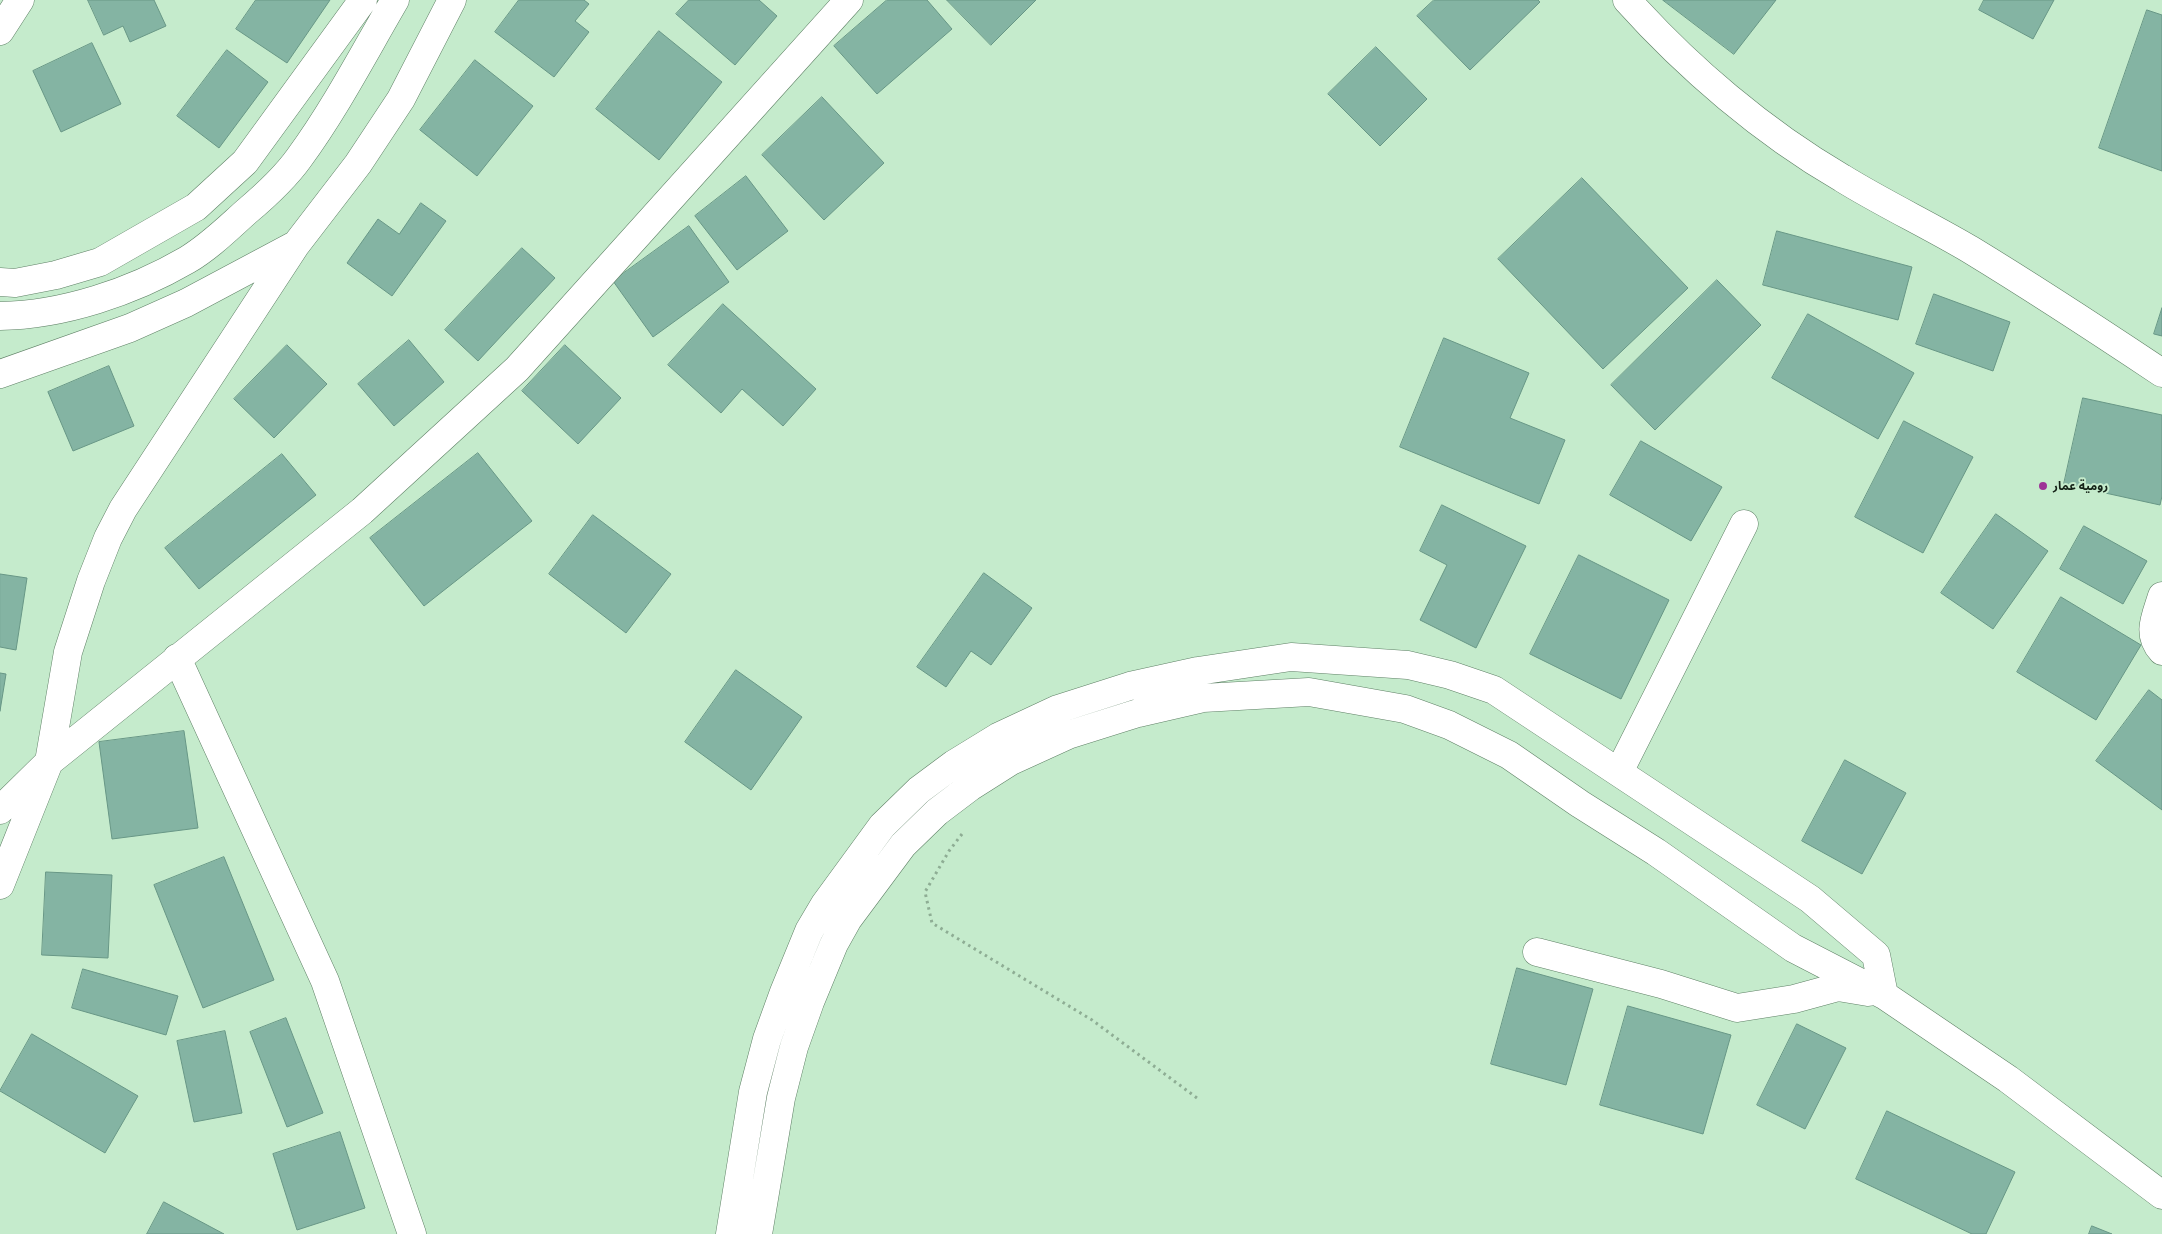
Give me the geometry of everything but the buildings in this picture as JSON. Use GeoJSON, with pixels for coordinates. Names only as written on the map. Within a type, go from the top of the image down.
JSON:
{"type":"FeatureCollection","features":[{"type":"Feature","properties":{"kind":"main road"},"geometry":{"type":"LineString","coordinates":[[0,31],[20,0]]}},
{"type":"Feature","properties":{"kind":"main road"},"geometry":{"type":"LineString","coordinates":[[0,282],[15,283],[56,275],[100,262],[196,207],[245,162],[363,0]]}},
{"type":"Feature","properties":{"kind":"main road"},"geometry":{"type":"LineString","coordinates":[[0,316],[49,311],[87,303],[122,291],[186,260],[218,238],[267,194],[298,160],[327,117],[395,0]]}},
{"type":"Feature","properties":{"kind":"main road"},"geometry":{"type":"LineString","coordinates":[[0,885],[49,762],[68,652],[91,581],[108,538],[124,509],[295,246],[358,164],[401,99],[452,0]]}},
{"type":"Feature","properties":{"kind":"main road"},"geometry":{"type":"LineString","coordinates":[[0,810],[49,762],[362,511],[517,369],[849,0]]}},
{"type":"Feature","properties":{"kind":"main road"},"geometry":{"type":"LineString","coordinates":[[1627,0],[1664,41],[1740,106],[1840,178],[1969,249],[2162,373]]}},
{"type":"Feature","properties":{"kind":"main road"},"geometry":{"type":"LineString","coordinates":[[0,374],[130,328],[186,303],[295,246]]}},
{"type":"Feature","properties":{"kind":"main road"},"geometry":{"type":"LineString","coordinates":[[1619,772],[1744,524]]}},
{"type":"Feature","properties":{"kind":"main road"},"geometry":{"type":"LineString","coordinates":[[2162,596],[2152,627],[2154,640],[2162,651]]}},
{"type":"Feature","properties":{"kind":"main road"},"geometry":{"type":"LineString","coordinates":[[730,1234],[758,1075],[784,992],[809,931],[825,904],[882,826],[919,790],[954,764],[998,736],[1058,709],[1130,686],[1198,671],[1292,657],[1408,665],[1459,678],[1494,690],[1810,899],[1876,955],[1884,995]]}},
{"type":"Feature","properties":{"kind":"main road"},"geometry":{"type":"LineString","coordinates":[[177,658],[232,774],[325,981],[412,1234]]}},
{"type":"Feature","properties":{"kind":"main road"},"geometry":{"type":"LineString","coordinates":[[758,1234],[781,1098],[794,1047],[810,1002],[834,944],[848,919],[903,845],[937,812],[970,787],[1011,761],[1068,735],[1138,713],[1203,698],[1309,692],[1366,700],[1405,709],[1450,725],[1509,755],[1580,804],[1656,852],[1793,948],[1884,995],[2008,1080],[2162,1195]]}},
{"type":"Feature","properties":{"kind":"main road"},"geometry":{"type":"LineString","coordinates":[[1537,952],[1661,984],[1737,1008],[1794,999],[1838,987],[1884,995]]}},
{"type":"Feature","properties":{"kind":"path"},"geometry":{"type":"LineString","coordinates":[[965,830],[949,852],[925,892],[932,923],[1092,1020],[1198,1098]]}},
{"type":"Feature","properties":{"kind":"place","name":"رومية عمار"},"geometry":{"type":"Point","coordinates":[2043,486]}}]}
